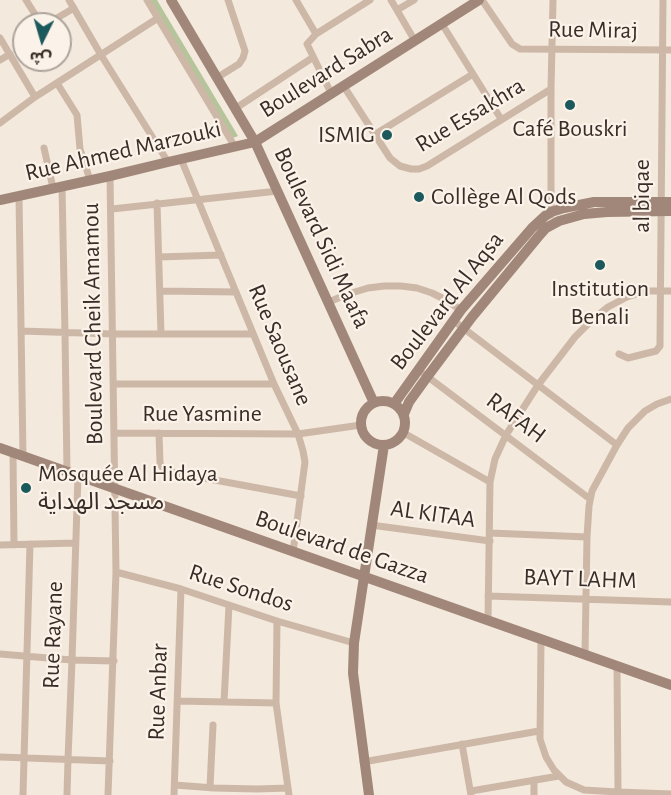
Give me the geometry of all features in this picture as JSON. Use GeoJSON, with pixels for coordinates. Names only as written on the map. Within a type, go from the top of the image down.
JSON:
{"type":"FeatureCollection","features":[{"type":"Feature","properties":{"kind":"street"},"geometry":{"type":"LineString","coordinates":[[69,0],[168,162]]}},
{"type":"Feature","properties":{"kind":"street"},"geometry":{"type":"LineString","coordinates":[[147,0],[235,147]]}},
{"type":"Feature","properties":{"kind":"street","name":"Boulevard Sidi Maafa"},"geometry":{"type":"LineString","coordinates":[[171,0],[255,142],[374,403]]}},
{"type":"Feature","properties":{"kind":"street"},"geometry":{"type":"LineString","coordinates":[[218,77],[239,64],[245,51],[228,0]]}},
{"type":"Feature","properties":{"kind":"street"},"geometry":{"type":"LineString","coordinates":[[296,0],[316,34]]}},
{"type":"Feature","properties":{"kind":"street"},"geometry":{"type":"LineString","coordinates":[[331,93],[307,44],[316,34],[370,0]]}},
{"type":"Feature","properties":{"kind":"street"},"geometry":{"type":"LineString","coordinates":[[391,0],[415,40]]}},
{"type":"Feature","properties":{"kind":"street"},"geometry":{"type":"LineString","coordinates":[[397,10],[414,0]]}},
{"type":"Feature","properties":{"kind":"street","name":"Boulevard Sabra"},"geometry":{"type":"LineString","coordinates":[[255,142],[481,0]]}},
{"type":"Feature","properties":{"kind":"street","name":"Rue Miraj"},"geometry":{"type":"LineString","coordinates":[[481,0],[512,44],[520,49],[671,50]]}},
{"type":"Feature","properties":{"kind":"street"},"geometry":{"type":"LineString","coordinates":[[552,224],[553,0]]}},
{"type":"Feature","properties":{"kind":"street","name":"al biqae"},"geometry":{"type":"LineString","coordinates":[[619,354],[628,358],[656,351],[660,342],[660,291],[666,206],[663,0]]}},
{"type":"Feature","properties":{"kind":"street"},"geometry":{"type":"LineString","coordinates":[[67,12],[74,8]]}},
{"type":"Feature","properties":{"kind":"street"},"geometry":{"type":"LineString","coordinates":[[0,123],[35,97],[158,18]]}},
{"type":"Feature","properties":{"kind":"street"},"geometry":{"type":"LineString","coordinates":[[442,24],[501,119]]}},
{"type":"Feature","properties":{"kind":"street"},"geometry":{"type":"LineString","coordinates":[[0,38],[35,97]]}},
{"type":"Feature","properties":{"kind":"street"},"geometry":{"type":"LineString","coordinates":[[0,60],[10,54]]}},
{"type":"Feature","properties":{"kind":"street"},"geometry":{"type":"LineString","coordinates":[[236,108],[312,58]]}},
{"type":"Feature","properties":{"kind":"street"},"geometry":{"type":"LineString","coordinates":[[374,135],[473,74]]}},
{"type":"Feature","properties":{"kind":"street"},"geometry":{"type":"LineString","coordinates":[[57,83],[77,115],[80,149],[90,180]]}},
{"type":"Feature","properties":{"kind":"street","name":"Rue Essakhra"},"geometry":{"type":"LineString","coordinates":[[343,86],[393,161],[407,169],[416,170],[427,166],[551,89]]}},
{"type":"Feature","properties":{"kind":"street","name":"Rue Ahmed Marzouki"},"geometry":{"type":"LineString","coordinates":[[0,200],[111,177],[255,142]]}},
{"type":"Feature","properties":{"kind":"street","name":"Rue Rayane"},"geometry":{"type":"LineString","coordinates":[[44,148],[57,187],[75,543],[68,795]]}},
{"type":"Feature","properties":{"kind":"street","name":"Rue Saousane"},"geometry":{"type":"LineString","coordinates":[[181,159],[274,384],[298,434],[305,462],[293,552]]}},
{"type":"Feature","properties":{"kind":"street","name":"Boulevard Cheik Amamou"},"geometry":{"type":"LineString","coordinates":[[108,795],[116,572],[111,177]]}},
{"type":"Feature","properties":{"kind":"street"},"geometry":{"type":"LineString","coordinates":[[112,209],[278,191]]}},
{"type":"Feature","properties":{"kind":"street"},"geometry":{"type":"LineString","coordinates":[[14,545],[21,331],[19,196]]}},
{"type":"Feature","properties":{"kind":"street","name":"Boulevard Al Aqsa"},"geometry":{"type":"LineString","coordinates":[[394,404],[422,373],[461,310],[532,228],[551,212],[594,202],[666,206]]}},
{"type":"Feature","properties":{"kind":"street"},"geometry":{"type":"LineString","coordinates":[[157,203],[161,334]]}},
{"type":"Feature","properties":{"kind":"street"},"geometry":{"type":"LineString","coordinates":[[404,414],[422,373],[464,329],[538,237],[552,224],[575,216],[666,206]]}},
{"type":"Feature","properties":{"kind":"street"},"geometry":{"type":"LineString","coordinates":[[159,257],[221,255]]}},
{"type":"Feature","properties":{"kind":"street"},"geometry":{"type":"LineString","coordinates":[[329,302],[368,288],[401,286],[432,293],[461,310]]}},
{"type":"Feature","properties":{"kind":"street"},"geometry":{"type":"LineString","coordinates":[[160,291],[236,292]]}},
{"type":"Feature","properties":{"kind":"street"},"geometry":{"type":"LineString","coordinates":[[488,620],[490,482],[495,459],[506,435],[538,385],[582,329],[600,313],[627,297],[647,291],[671,291]]}},
{"type":"Feature","properties":{"kind":"street"},"geometry":{"type":"LineString","coordinates":[[454,321],[617,445]]}},
{"type":"Feature","properties":{"kind":"street"},"geometry":{"type":"LineString","coordinates":[[21,331],[113,334],[253,334]]}},
{"type":"Feature","properties":{"kind":"street","name":"RAFAH"},"geometry":{"type":"LineString","coordinates":[[422,373],[590,499]]}},
{"type":"Feature","properties":{"kind":"street"},"geometry":{"type":"LineString","coordinates":[[114,384],[274,384]]}},
{"type":"Feature","properties":{"kind":"street"},"geometry":{"type":"LineString","coordinates":[[585,654],[590,499],[597,481],[628,428],[645,411],[671,399]]}},
{"type":"Feature","properties":{"kind":"street"},"geometry":{"type":"LineString","coordinates":[[383,401],[394,404],[404,414],[406,426],[404,433],[396,442],[384,445],[369,440],[364,435],[361,425],[365,411],[374,403],[383,401]]}},
{"type":"Feature","properties":{"kind":"street","name":"Rue Yasmine"},"geometry":{"type":"LineString","coordinates":[[114,433],[298,434],[361,425]]}},
{"type":"Feature","properties":{"kind":"street"},"geometry":{"type":"LineString","coordinates":[[159,433],[160,463],[166,471],[301,496]]}},
{"type":"Feature","properties":{"kind":"street"},"geometry":{"type":"LineString","coordinates":[[404,433],[490,482]]}},
{"type":"Feature","properties":{"kind":"street"},"geometry":{"type":"LineString","coordinates":[[369,795],[353,673],[354,643],[384,445]]}},
{"type":"Feature","properties":{"kind":"street","name":"Boulevard de Gazza"},"geometry":{"type":"LineString","coordinates":[[0,448],[671,685]]}},
{"type":"Feature","properties":{"kind":"street","name":"AL KITAA"},"geometry":{"type":"LineString","coordinates":[[371,525],[490,537],[587,537]]}},
{"type":"Feature","properties":{"kind":"street"},"geometry":{"type":"LineString","coordinates":[[0,545],[75,543]]}},
{"type":"Feature","properties":{"kind":"street"},"geometry":{"type":"LineString","coordinates":[[23,795],[30,544]]}},
{"type":"Feature","properties":{"kind":"street","name":"Rue Sondos"},"geometry":{"type":"LineString","coordinates":[[116,572],[181,589],[277,621],[354,643]]}},
{"type":"Feature","properties":{"kind":"street","name":"Rue Anbar"},"geometry":{"type":"LineString","coordinates":[[174,795],[181,589]]}},
{"type":"Feature","properties":{"kind":"street","name":"BAYT LAHM"},"geometry":{"type":"LineString","coordinates":[[489,596],[671,602]]}},
{"type":"Feature","properties":{"kind":"street"},"geometry":{"type":"LineString","coordinates":[[224,702],[228,604]]}},
{"type":"Feature","properties":{"kind":"street"},"geometry":{"type":"LineString","coordinates":[[175,785],[213,790],[257,789],[289,792],[276,703],[277,621]]}},
{"type":"Feature","properties":{"kind":"street"},"geometry":{"type":"LineString","coordinates":[[541,639],[539,731],[544,752],[550,765],[559,776],[577,788],[671,794]]}},
{"type":"Feature","properties":{"kind":"street"},"geometry":{"type":"LineString","coordinates":[[0,654],[114,661]]}},
{"type":"Feature","properties":{"kind":"street"},"geometry":{"type":"LineString","coordinates":[[617,666],[618,792]]}},
{"type":"Feature","properties":{"kind":"street"},"geometry":{"type":"LineString","coordinates":[[177,701],[276,703]]}},
{"type":"Feature","properties":{"kind":"street"},"geometry":{"type":"LineString","coordinates":[[213,725],[213,790]]}},
{"type":"Feature","properties":{"kind":"street"},"geometry":{"type":"LineString","coordinates":[[363,762],[539,731]]}},
{"type":"Feature","properties":{"kind":"street"},"geometry":{"type":"LineString","coordinates":[[462,744],[471,793],[559,776]]}},
{"type":"Feature","properties":{"kind":"street"},"geometry":{"type":"LineString","coordinates":[[0,757],[110,761]]}},
{"type":"Feature","properties":{"kind":"street"},"geometry":{"type":"LineString","coordinates":[[534,780],[534,795]]}},
{"type":"Feature","properties":{"kind":"green space"},"geometry":{"type":"Polygon","coordinates":[[[150,0],[157,0],[238,136],[233,138],[150,0]]]}},
{"type":"Feature","properties":{"kind":"place","name":"Café Bouskri"},"geometry":{"type":"Point","coordinates":[570,105]}},
{"type":"Feature","properties":{"kind":"place","name":"ISMIG"},"geometry":{"type":"Point","coordinates":[387,135]}},
{"type":"Feature","properties":{"kind":"place","name":"Collège Al Qods"},"geometry":{"type":"Point","coordinates":[419,197]}},
{"type":"Feature","properties":{"kind":"place","name":"Institution Benali"},"geometry":{"type":"Point","coordinates":[600,265]}},
{"type":"Feature","properties":{"kind":"place","name":"Mosquée Al Hidaya مسجد الهداية"},"geometry":{"type":"Point","coordinates":[26,488]}}]}
